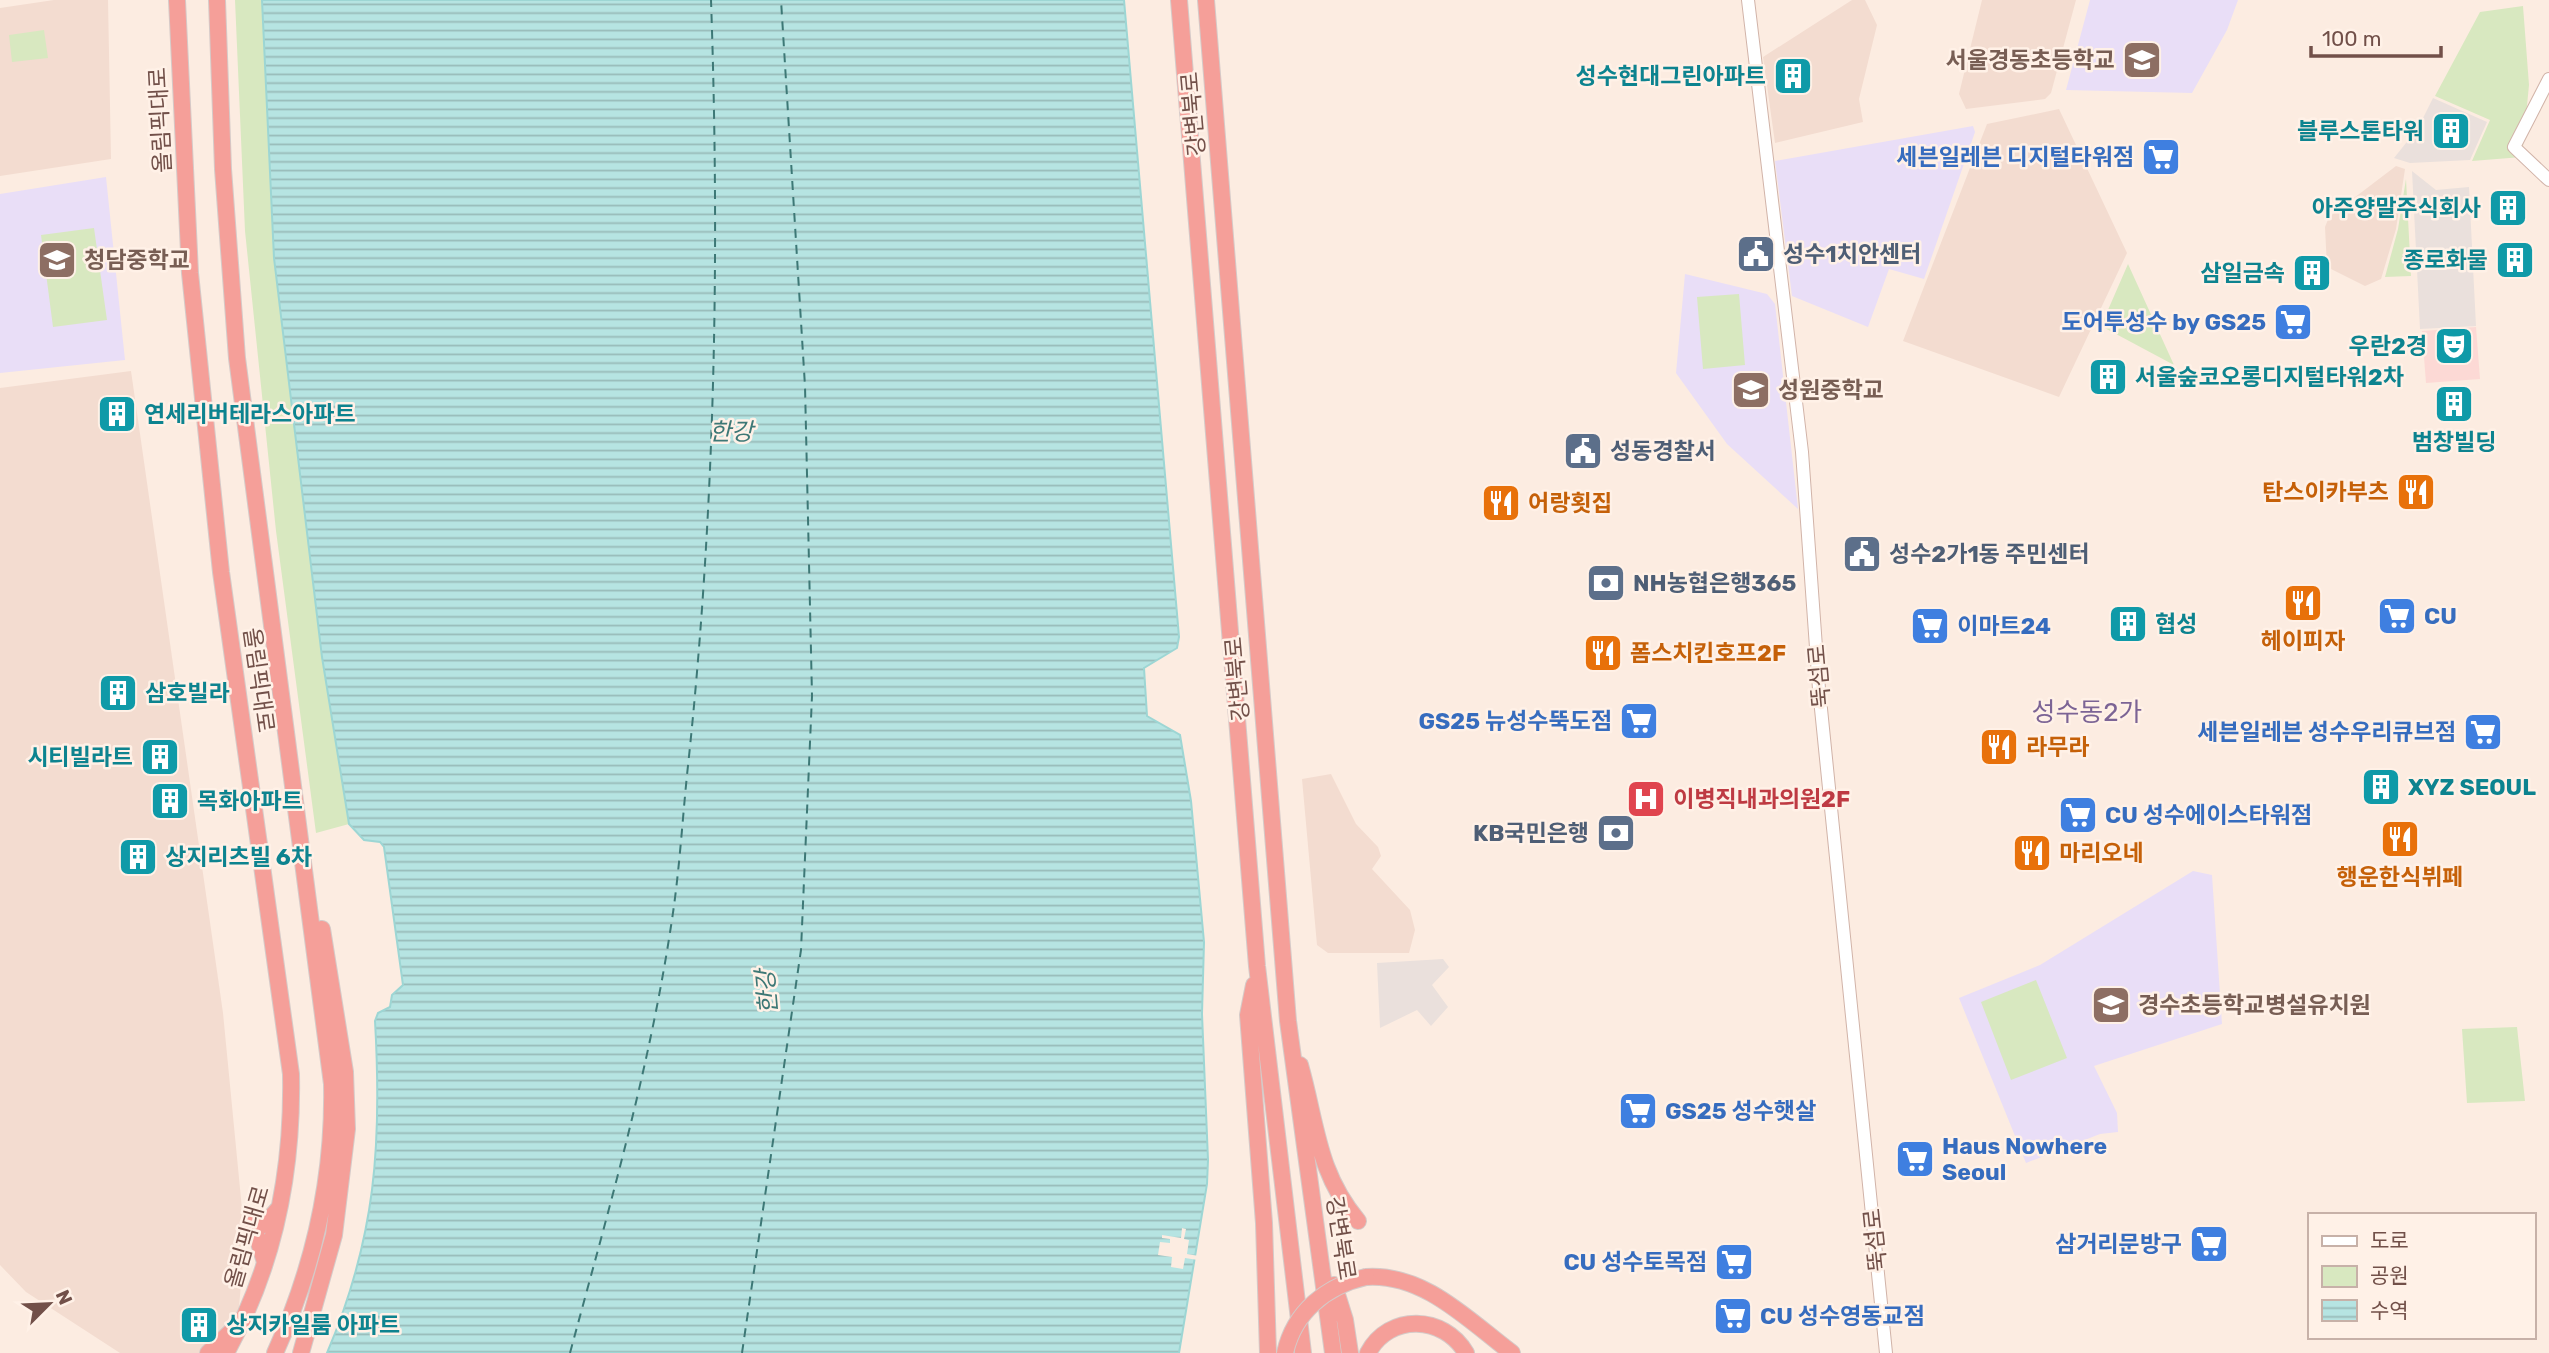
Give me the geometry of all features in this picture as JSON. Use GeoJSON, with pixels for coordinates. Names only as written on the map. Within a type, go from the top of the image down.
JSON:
{"type":"FeatureCollection","features":[{"type":"Feature","properties":{"kind":"highway","name":"올림픽대로"},"geometry":{"type":"LineString","coordinates":[[177,0],[190,273],[218,545],[291,1074],[292,1126],[281,1206],[246,1317],[226,1353]]}},
{"type":"Feature","properties":{"kind":"highway","name":"올림픽대로"},"geometry":{"type":"LineString","coordinates":[[217,0],[223,169],[237,358],[330,1061],[332,1139],[324,1196],[312,1253],[275,1353]]}},
{"type":"Feature","properties":{"kind":"highway","name":"강변북로"},"geometry":{"type":"LineString","coordinates":[[1179,0],[1257,966],[1268,1078],[1298,1287],[1303,1353]]}},
{"type":"Feature","properties":{"kind":"highway","name":"강변북로"},"geometry":{"type":"LineString","coordinates":[[1206,0],[1288,1021],[1333,1353]]}},
{"type":"Feature","properties":{"kind":"highway"},"geometry":{"type":"LineString","coordinates":[[301,1353],[328,1258],[343,1181],[347,1091],[323,934],[304,866]]}},
{"type":"Feature","properties":{"kind":"highway"},"geometry":{"type":"LineString","coordinates":[[1257,966],[1248,1015],[1264,1223],[1268,1353]]}},
{"type":"Feature","properties":{"kind":"highway"},"geometry":{"type":"LineString","coordinates":[[1288,1021],[1313,1111],[1325,1168],[1336,1191],[1358,1221]]}},
{"type":"Feature","properties":{"kind":"highway"},"geometry":{"type":"LineString","coordinates":[[265,1262],[253,1224],[264,1225],[281,1206]]}},
{"type":"Feature","properties":{"kind":"highway"},"geometry":{"type":"LineString","coordinates":[[1319,1239],[1345,1320],[1350,1353]]}},
{"type":"Feature","properties":{"kind":"highway"},"geometry":{"type":"LineString","coordinates":[[1285,1353],[1291,1333],[1313,1303],[1339,1285],[1366,1277],[1386,1276],[1421,1287],[1512,1353]]}},
{"type":"Feature","properties":{"kind":"highway"},"geometry":{"type":"LineString","coordinates":[[208,1353],[246,1317]]}},
{"type":"Feature","properties":{"kind":"highway"},"geometry":{"type":"LineString","coordinates":[[1368,1353],[1373,1343],[1389,1330],[1417,1323],[1446,1332],[1466,1353]]}},
{"type":"Feature","properties":{"kind":"main road","name":"뚝섬로"},"geometry":{"type":"LineString","coordinates":[[1748,0],[1802,452],[1819,689],[1886,1353]]}},
{"type":"Feature","properties":{"kind":"main road"},"geometry":{"type":"LineString","coordinates":[[2549,79],[2514,147],[2549,180]]}},
{"type":"Feature","properties":{"kind":"shaded area"},"geometry":{"type":"Polygon","coordinates":[[[54,0],[108,0],[111,159],[0,176],[0,8],[54,0]]]}},
{"type":"Feature","properties":{"kind":"shaded area"},"geometry":{"type":"Polygon","coordinates":[[[1852,0],[1865,0],[1877,25],[1859,99],[1863,122],[1775,143],[1763,57],[1852,0]]]}},
{"type":"Feature","properties":{"kind":"shaded area"},"geometry":{"type":"Polygon","coordinates":[[[1982,0],[2076,0],[2051,93],[2045,99],[1966,109],[1959,94],[1982,0]]]}},
{"type":"Feature","properties":{"kind":"shaded area","name":"서울경동초등학교"},"geometry":{"type":"Polygon","coordinates":[[[2090,0],[2238,0],[2227,30],[2192,93],[2066,90],[2090,0]]]}},
{"type":"Feature","properties":{"kind":"shaded area"},"geometry":{"type":"Polygon","coordinates":[[[2433,98],[2487,122],[2470,160],[2410,163],[2394,158],[2418,128],[2433,98]]]}},
{"type":"Feature","properties":{"kind":"shaded area"},"geometry":{"type":"Polygon","coordinates":[[[2059,109],[2127,253],[2059,397],[1903,341],[1987,124],[2059,109]]]}},
{"type":"Feature","properties":{"kind":"shaded area"},"geometry":{"type":"Polygon","coordinates":[[[1973,126],[1975,132],[1924,279],[1889,269],[1868,327],[1792,296],[1775,161],[1973,126]]]}},
{"type":"Feature","properties":{"kind":"shaded area"},"geometry":{"type":"Polygon","coordinates":[[[2396,166],[2405,169],[2396,229],[2381,279],[2365,286],[2327,267],[2325,227],[2329,217],[2396,166]]]}},
{"type":"Feature","properties":{"kind":"shaded area"},"geometry":{"type":"Polygon","coordinates":[[[2412,171],[2436,190],[2469,187],[2476,326],[2420,329],[2412,171]]]}},
{"type":"Feature","properties":{"kind":"shaded area","name":"청담중학교"},"geometry":{"type":"Polygon","coordinates":[[[106,177],[125,360],[0,373],[0,194],[106,177]]]}},
{"type":"Feature","properties":{"kind":"shaded area"},"geometry":{"type":"Polygon","coordinates":[[[1685,274],[1767,294],[1775,304],[1798,509],[1727,444],[1676,373],[1685,274]]]}},
{"type":"Feature","properties":{"kind":"shaded area"},"geometry":{"type":"Polygon","coordinates":[[[2476,327],[2480,379],[2426,383],[2422,331],[2476,327]]]}},
{"type":"Feature","properties":{"kind":"shaded area"},"geometry":{"type":"Polygon","coordinates":[[[131,371],[223,1013],[245,1240],[238,1318],[200,1353],[120,1353],[26,1292],[0,1265],[0,388],[131,371]]]}},
{"type":"Feature","properties":{"kind":"shaded area"},"geometry":{"type":"Polygon","coordinates":[[[1331,774],[1356,824],[1378,847],[1381,856],[1372,869],[1410,910],[1415,930],[1409,953],[1328,953],[1317,945],[1302,779],[1331,774]]]}},
{"type":"Feature","properties":{"kind":"shaded area"},"geometry":{"type":"Polygon","coordinates":[[[2193,871],[2212,875],[2222,1024],[2094,1066],[2117,1113],[2118,1132],[2100,1134],[2026,1163],[1959,998],[2040,965],[2193,871]]]}},
{"type":"Feature","properties":{"kind":"shaded area"},"geometry":{"type":"Polygon","coordinates":[[[1443,959],[1449,967],[1432,985],[1448,1007],[1431,1026],[1417,1010],[1380,1028],[1377,963],[1443,959]]]}},
{"type":"Feature","properties":{"kind":"green space"},"geometry":{"type":"Polygon","coordinates":[[[235,0],[262,0],[274,258],[322,657],[349,824],[316,833],[276,531],[245,231],[235,0]]]}},
{"type":"Feature","properties":{"kind":"green space"},"geometry":{"type":"Polygon","coordinates":[[[2523,6],[2529,85],[2522,157],[2472,161],[2490,120],[2435,96],[2480,12],[2523,6]]]}},
{"type":"Feature","properties":{"kind":"green space"},"geometry":{"type":"Polygon","coordinates":[[[44,30],[48,58],[12,62],[9,35],[44,30]]]}},
{"type":"Feature","properties":{"kind":"green space"},"geometry":{"type":"Polygon","coordinates":[[[2406,179],[2411,276],[2385,277],[2398,229],[2406,179]]]}},
{"type":"Feature","properties":{"kind":"green space"},"geometry":{"type":"Polygon","coordinates":[[[94,228],[107,320],[53,327],[41,235],[94,228]]]}},
{"type":"Feature","properties":{"kind":"green space"},"geometry":{"type":"Polygon","coordinates":[[[2128,264],[2174,365],[2101,326],[2128,264]]]}},
{"type":"Feature","properties":{"kind":"green space"},"geometry":{"type":"Polygon","coordinates":[[[1739,294],[1745,365],[1703,369],[1697,297],[1739,294]]]}},
{"type":"Feature","properties":{"kind":"green space"},"geometry":{"type":"Polygon","coordinates":[[[2036,980],[2067,1058],[2011,1080],[1981,1002],[2036,980]]]}},
{"type":"Feature","properties":{"kind":"green space"},"geometry":{"type":"Polygon","coordinates":[[[2517,1027],[2525,1101],[2467,1103],[2462,1029],[2517,1027]]]}},
{"type":"Feature","properties":{"kind":"water","name":"한강"},"geometry":{"type":"Polygon","coordinates":[[[262,0],[1124,0],[1179,637],[1177,648],[1144,668],[1147,716],[1180,735],[1191,801],[1204,942],[1202,1014],[1207,1184],[1179,1353],[327,1353],[356,1270],[372,1190],[377,1109],[375,1021],[378,1013],[390,1007],[392,995],[403,985],[384,847],[380,842],[364,840],[349,824],[322,657],[274,258],[262,0]]]}},
{"type":"Feature","properties":{"kind":"pier"},"geometry":{"type":"Polygon","coordinates":[[[1182,1228],[1186,1229],[1184,1239],[1189,1240],[1187,1254],[1199,1256],[1198,1260],[1185,1258],[1183,1269],[1171,1267],[1172,1257],[1158,1255],[1160,1242],[1170,1243],[1170,1239],[1162,1238],[1162,1235],[1181,1238],[1182,1228]]]}},
{"type":"Feature","properties":{"kind":"ferry route"},"geometry":{"type":"LineString","coordinates":[[570,1353],[639,1088],[662,980],[678,869],[704,582],[713,388],[715,194],[711,0]]}},
{"type":"Feature","properties":{"kind":"ferry route"},"geometry":{"type":"LineString","coordinates":[[742,1353],[801,950],[812,696],[805,386],[781,0]]}},
{"type":"Feature","properties":{"kind":"place","name":"서울경동초등학교"},"geometry":{"type":"Point","coordinates":[2142,60]}},
{"type":"Feature","properties":{"kind":"place","name":"성수현대그린아파트"},"geometry":{"type":"Point","coordinates":[1793,76]}},
{"type":"Feature","properties":{"kind":"place","name":"블루스톤타워"},"geometry":{"type":"Point","coordinates":[2451,131]}},
{"type":"Feature","properties":{"kind":"place","name":"세븐일레븐 디지털타워점"},"geometry":{"type":"Point","coordinates":[2161,157]}},
{"type":"Feature","properties":{"kind":"place","name":"아주양말주식회사"},"geometry":{"type":"Point","coordinates":[2508,208]}},
{"type":"Feature","properties":{"kind":"place","name":"성수1치안센터"},"geometry":{"type":"Point","coordinates":[1756,254]}},
{"type":"Feature","properties":{"kind":"place","name":"청담중학교"},"geometry":{"type":"Point","coordinates":[57,260]}},
{"type":"Feature","properties":{"kind":"place","name":"종로화물"},"geometry":{"type":"Point","coordinates":[2515,260]}},
{"type":"Feature","properties":{"kind":"place","name":"삼일금속"},"geometry":{"type":"Point","coordinates":[2312,273]}},
{"type":"Feature","properties":{"kind":"place","name":"도어투성수 by GS25"},"geometry":{"type":"Point","coordinates":[2293,322]}},
{"type":"Feature","properties":{"kind":"place","name":"우란2경"},"geometry":{"type":"Point","coordinates":[2454,346]}},
{"type":"Feature","properties":{"kind":"place","name":"서울숲코오롱디지털타워2차"},"geometry":{"type":"Point","coordinates":[2108,377]}},
{"type":"Feature","properties":{"kind":"place","name":"성원중학교"},"geometry":{"type":"Point","coordinates":[1751,390]}},
{"type":"Feature","properties":{"kind":"place","name":"범창빌딩"},"geometry":{"type":"Point","coordinates":[2454,404]}},
{"type":"Feature","properties":{"kind":"place","name":"연세리버테라스아파트"},"geometry":{"type":"Point","coordinates":[117,414]}},
{"type":"Feature","properties":{"kind":"place","name":"성동경찰서"},"geometry":{"type":"Point","coordinates":[1583,451]}},
{"type":"Feature","properties":{"kind":"place","name":"탄스이카부츠"},"geometry":{"type":"Point","coordinates":[2416,492]}},
{"type":"Feature","properties":{"kind":"place","name":"어랑횟집"},"geometry":{"type":"Point","coordinates":[1501,503]}},
{"type":"Feature","properties":{"kind":"place","name":"성수2가1동 주민센터"},"geometry":{"type":"Point","coordinates":[1862,554]}},
{"type":"Feature","properties":{"kind":"place","name":"NH농협은행365"},"geometry":{"type":"Point","coordinates":[1606,583]}},
{"type":"Feature","properties":{"kind":"place","name":"헤이피자"},"geometry":{"type":"Point","coordinates":[2303,603]}},
{"type":"Feature","properties":{"kind":"place","name":"CU"},"geometry":{"type":"Point","coordinates":[2397,616]}},
{"type":"Feature","properties":{"kind":"place","name":"협성"},"geometry":{"type":"Point","coordinates":[2128,624]}},
{"type":"Feature","properties":{"kind":"place","name":"이마트24"},"geometry":{"type":"Point","coordinates":[1930,626]}},
{"type":"Feature","properties":{"kind":"place","name":"폼스치킨호프2F"},"geometry":{"type":"Point","coordinates":[1603,653]}},
{"type":"Feature","properties":{"kind":"place","name":"삼호빌라"},"geometry":{"type":"Point","coordinates":[118,693]}},
{"type":"Feature","properties":{"kind":"place","name":"GS25 뉴성수뚝도점"},"geometry":{"type":"Point","coordinates":[1639,721]}},
{"type":"Feature","properties":{"kind":"place","name":"세븐일레븐 성수우리큐브점"},"geometry":{"type":"Point","coordinates":[2483,732]}},
{"type":"Feature","properties":{"kind":"place","name":"라무라"},"geometry":{"type":"Point","coordinates":[1999,747]}},
{"type":"Feature","properties":{"kind":"place","name":"시티빌라트"},"geometry":{"type":"Point","coordinates":[160,757]}},
{"type":"Feature","properties":{"kind":"place","name":"XYZ SEOUL"},"geometry":{"type":"Point","coordinates":[2381,787]}},
{"type":"Feature","properties":{"kind":"place","name":"이병직내과의원2F"},"geometry":{"type":"Point","coordinates":[1646,799]}},
{"type":"Feature","properties":{"kind":"place","name":"목화아파트"},"geometry":{"type":"Point","coordinates":[170,801]}},
{"type":"Feature","properties":{"kind":"place","name":"CU 성수에이스타워점"},"geometry":{"type":"Point","coordinates":[2078,815]}},
{"type":"Feature","properties":{"kind":"place","name":"KB국민은행"},"geometry":{"type":"Point","coordinates":[1616,833]}},
{"type":"Feature","properties":{"kind":"place","name":"행운한식뷔페"},"geometry":{"type":"Point","coordinates":[2400,839]}},
{"type":"Feature","properties":{"kind":"place","name":"마리오네"},"geometry":{"type":"Point","coordinates":[2032,853]}},
{"type":"Feature","properties":{"kind":"place","name":"상지리츠빌 6차"},"geometry":{"type":"Point","coordinates":[138,857]}},
{"type":"Feature","properties":{"kind":"place","name":"경수초등학교병설유치원"},"geometry":{"type":"Point","coordinates":[2111,1005]}},
{"type":"Feature","properties":{"kind":"place","name":"GS25 성수햇살"},"geometry":{"type":"Point","coordinates":[1638,1111]}},
{"type":"Feature","properties":{"kind":"place","name":"Haus Nowhere Seoul"},"geometry":{"type":"Point","coordinates":[1915,1159]}},
{"type":"Feature","properties":{"kind":"place","name":"삼거리문방구"},"geometry":{"type":"Point","coordinates":[2209,1244]}},
{"type":"Feature","properties":{"kind":"place","name":"CU 성수토목점"},"geometry":{"type":"Point","coordinates":[1734,1262]}},
{"type":"Feature","properties":{"kind":"place","name":"CU 성수영동교점"},"geometry":{"type":"Point","coordinates":[1733,1316]}},
{"type":"Feature","properties":{"kind":"place","name":"상지카일룸 아파트"},"geometry":{"type":"Point","coordinates":[199,1325]}},
{"type":"Feature","properties":{"kind":"district","name":"성수동2가"},"geometry":{"type":"Point","coordinates":[2087,712]}}]}
